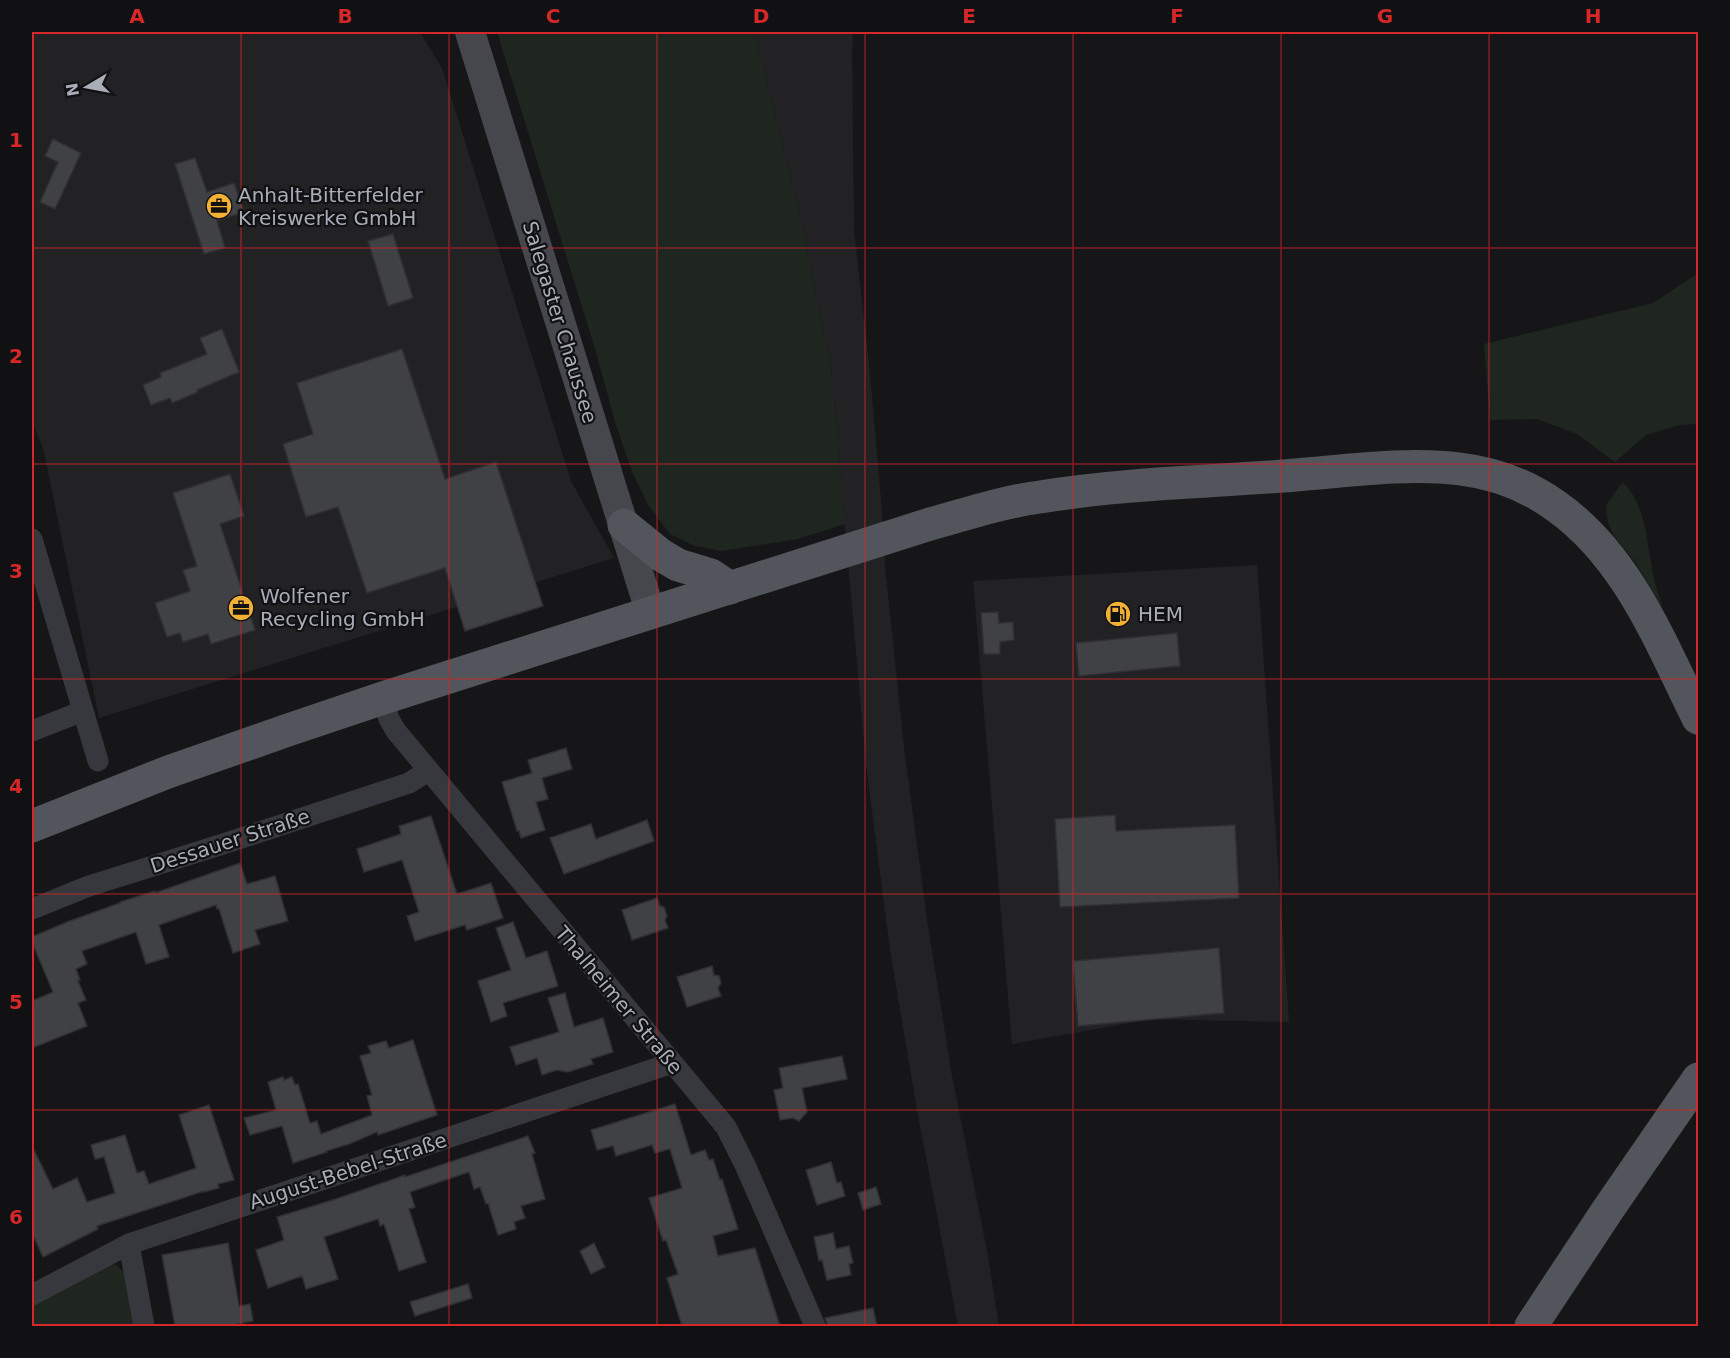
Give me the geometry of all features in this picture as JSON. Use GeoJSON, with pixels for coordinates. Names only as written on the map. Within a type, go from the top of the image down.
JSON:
{"type":"FeatureCollection","features":[{"type":"Feature","properties":{"kind":"main road","name":"Salegaster Chaussee"},"geometry":{"type":"LineString","coordinates":[[470,32],[651,614]]}},
{"type":"Feature","properties":{"kind":"main road"},"geometry":{"type":"LineString","coordinates":[[32,826],[209,757],[383,698],[930,524],[1012,502],[1093,490],[1412,467],[1441,467],[1480,472],[1519,485],[1540,495],[1575,521],[1607,553],[1630,587],[1663,646],[1698,718]]}},
{"type":"Feature","properties":{"kind":"main road"},"geometry":{"type":"LineString","coordinates":[[624,525],[670,560],[681,566],[711,575],[730,588]]}},
{"type":"Feature","properties":{"kind":"main road"},"geometry":{"type":"LineString","coordinates":[[1531,1326],[1698,1078]]}},
{"type":"Feature","properties":{"kind":"street"},"geometry":{"type":"LineString","coordinates":[[32,539],[98,761]]}},
{"type":"Feature","properties":{"kind":"street","name":"Thalheimer Straße"},"geometry":{"type":"LineString","coordinates":[[383,698],[389,720],[396,731],[726,1127],[746,1167],[815,1326]]}},
{"type":"Feature","properties":{"kind":"street"},"geometry":{"type":"LineString","coordinates":[[32,732],[83,711]]}},
{"type":"Feature","properties":{"kind":"street","name":"Dessauer Straße"},"geometry":{"type":"LineString","coordinates":[[32,909],[89,886],[409,783],[428,771]]}},
{"type":"Feature","properties":{"kind":"street","name":"August-Bebel-Straße"},"geometry":{"type":"LineString","coordinates":[[32,1296],[129,1244],[672,1063]]}},
{"type":"Feature","properties":{"kind":"street"},"geometry":{"type":"LineString","coordinates":[[129,1244],[144,1326]]}},
{"type":"Feature","properties":{"kind":"shaded area"},"geometry":{"type":"Polygon","coordinates":[[[32,32],[420,32],[442,68],[571,481],[614,558],[99,718],[43,448],[32,421],[32,32]]]}},
{"type":"Feature","properties":{"kind":"shaded area"},"geometry":{"type":"Polygon","coordinates":[[[497,32],[752,32],[760,53],[804,234],[831,368],[845,524],[798,539],[722,551],[695,546],[670,534],[648,505],[632,472],[616,425],[595,349],[497,32]]]}},
{"type":"Feature","properties":{"kind":"shaded area"},"geometry":{"type":"Polygon","coordinates":[[[752,32],[853,32],[854,230],[869,364],[885,566],[904,748],[928,926],[952,1076],[987,1251],[999,1326],[958,1326],[917,1110],[890,950],[866,765],[831,368],[804,234],[760,53],[752,32]]]}},
{"type":"Feature","properties":{"kind":"shaded area"},"geometry":{"type":"Polygon","coordinates":[[[1698,273],[1698,424],[1680,425],[1646,435],[1615,462],[1577,434],[1537,419],[1490,420],[1484,344],[1653,303],[1698,273]]]}},
{"type":"Feature","properties":{"kind":"shaded area"},"geometry":{"type":"Polygon","coordinates":[[[1624,483],[1632,493],[1641,513],[1654,578],[1663,609],[1635,562],[1614,536],[1608,523],[1606,505],[1624,483]]]}},
{"type":"Feature","properties":{"kind":"shaded area"},"geometry":{"type":"Polygon","coordinates":[[[1257,565],[1289,1022],[1152,1019],[1012,1044],[973,581],[1257,565]]]}},
{"type":"Feature","properties":{"kind":"shaded area"},"geometry":{"type":"Polygon","coordinates":[[[115,1264],[127,1275],[136,1326],[32,1326],[32,1303],[101,1267],[115,1264]]]}},
{"type":"Feature","properties":{"kind":"building"},"geometry":{"type":"Polygon","coordinates":[[[53,139],[81,153],[55,209],[40,202],[58,162],[45,156],[53,139]]]}},
{"type":"Feature","properties":{"kind":"building"},"geometry":{"type":"Polygon","coordinates":[[[195,158],[207,192],[234,183],[244,212],[217,221],[225,248],[204,254],[175,164],[195,158]]]}},
{"type":"Feature","properties":{"kind":"building"},"geometry":{"type":"Polygon","coordinates":[[[393,234],[413,298],[388,306],[368,241],[393,234]]]}},
{"type":"Feature","properties":{"kind":"building"},"geometry":{"type":"Polygon","coordinates":[[[222,329],[239,372],[172,403],[170,398],[151,405],[143,385],[161,377],[160,373],[207,354],[200,338],[222,329]]]}},
{"type":"Feature","properties":{"kind":"building"},"geometry":{"type":"Polygon","coordinates":[[[402,349],[445,479],[496,462],[543,606],[465,631],[445,568],[367,593],[338,507],[306,517],[283,444],[313,434],[297,383],[402,349]]]}},
{"type":"Feature","properties":{"kind":"building"},"geometry":{"type":"Polygon","coordinates":[[[230,474],[244,516],[220,524],[255,630],[211,644],[208,634],[183,642],[180,633],[167,637],[155,603],[190,591],[183,570],[197,566],[173,493],[230,474]]]}},
{"type":"Feature","properties":{"kind":"building"},"geometry":{"type":"Polygon","coordinates":[[[998,612],[999,623],[1013,622],[1014,640],[1000,642],[1000,654],[984,654],[981,613],[998,612]]]}},
{"type":"Feature","properties":{"kind":"building"},"geometry":{"type":"Polygon","coordinates":[[[1177,633],[1180,666],[1079,676],[1076,643],[1177,633]]]}},
{"type":"Feature","properties":{"kind":"building"},"geometry":{"type":"Polygon","coordinates":[[[566,748],[572,769],[542,778],[548,799],[536,802],[545,830],[521,838],[502,782],[532,773],[528,760],[566,748]]]}},
{"type":"Feature","properties":{"kind":"building"},"geometry":{"type":"Polygon","coordinates":[[[1115,815],[1116,831],[1235,825],[1239,898],[1060,907],[1055,819],[1115,815]]]}},
{"type":"Feature","properties":{"kind":"building"},"geometry":{"type":"Polygon","coordinates":[[[431,816],[457,894],[491,883],[503,918],[467,930],[465,925],[415,941],[407,916],[419,912],[402,860],[364,872],[357,849],[401,834],[399,826],[431,816]]]}},
{"type":"Feature","properties":{"kind":"building"},"geometry":{"type":"Polygon","coordinates":[[[647,820],[654,841],[564,874],[550,838],[591,824],[596,839],[647,820]]]}},
{"type":"Feature","properties":{"kind":"building"},"geometry":{"type":"Polygon","coordinates":[[[240,863],[247,884],[275,876],[288,921],[255,930],[260,944],[233,953],[216,905],[159,925],[169,957],[146,964],[136,932],[82,951],[87,964],[76,969],[86,1000],[78,1003],[87,1026],[32,1048],[32,1001],[53,992],[32,937],[120,902],[155,891],[155,893],[240,863]]]}},
{"type":"Feature","properties":{"kind":"building"},"geometry":{"type":"Polygon","coordinates":[[[657,898],[660,906],[664,907],[668,928],[632,940],[622,910],[657,898]]]}},
{"type":"Feature","properties":{"kind":"building"},"geometry":{"type":"Polygon","coordinates":[[[513,922],[526,958],[547,951],[558,986],[503,1003],[507,1016],[491,1022],[478,981],[511,970],[496,928],[513,922]]]}},
{"type":"Feature","properties":{"kind":"building"},"geometry":{"type":"Polygon","coordinates":[[[1219,948],[1224,1013],[1078,1026],[1073,961],[1219,948]]]}},
{"type":"Feature","properties":{"kind":"building"},"geometry":{"type":"Polygon","coordinates":[[[712,966],[714,975],[719,976],[721,983],[718,988],[721,996],[687,1007],[677,977],[712,966]]]}},
{"type":"Feature","properties":{"kind":"building"},"geometry":{"type":"Polygon","coordinates":[[[565,993],[574,1027],[603,1018],[613,1052],[591,1059],[593,1064],[568,1072],[557,1070],[542,1075],[537,1058],[516,1065],[510,1047],[559,1032],[548,998],[565,993]]]}},
{"type":"Feature","properties":{"kind":"building"},"geometry":{"type":"Polygon","coordinates":[[[413,1040],[437,1115],[378,1135],[377,1132],[293,1163],[282,1126],[250,1135],[244,1118],[276,1110],[268,1082],[283,1077],[284,1080],[292,1077],[295,1085],[298,1084],[310,1123],[317,1121],[321,1134],[372,1115],[367,1096],[372,1095],[360,1056],[371,1053],[368,1046],[386,1041],[389,1048],[413,1040]]]}},
{"type":"Feature","properties":{"kind":"building"},"geometry":{"type":"Polygon","coordinates":[[[842,1056],[847,1079],[802,1088],[807,1112],[799,1121],[793,1118],[780,1120],[774,1090],[783,1088],[779,1068],[842,1056]]]}},
{"type":"Feature","properties":{"kind":"building"},"geometry":{"type":"Polygon","coordinates":[[[675,1104],[691,1155],[705,1150],[709,1160],[713,1159],[738,1229],[713,1236],[718,1256],[755,1248],[780,1326],[682,1326],[667,1278],[678,1274],[666,1240],[663,1241],[649,1198],[682,1188],[670,1149],[655,1153],[652,1145],[616,1156],[613,1146],[597,1150],[591,1130],[675,1104]]]}},
{"type":"Feature","properties":{"kind":"building"},"geometry":{"type":"Polygon","coordinates":[[[209,1105],[234,1180],[218,1184],[219,1188],[97,1226],[98,1229],[43,1257],[32,1233],[32,1146],[53,1189],[77,1178],[87,1202],[115,1193],[104,1157],[95,1159],[91,1145],[125,1135],[137,1173],[144,1171],[149,1184],[196,1168],[179,1115],[209,1105]]]}},
{"type":"Feature","properties":{"kind":"building"},"geometry":{"type":"Polygon","coordinates":[[[528,1136],[535,1153],[532,1154],[545,1199],[521,1206],[525,1218],[514,1222],[516,1229],[498,1235],[488,1203],[486,1204],[480,1187],[474,1189],[469,1172],[410,1192],[415,1207],[409,1209],[426,1262],[399,1271],[384,1224],[380,1226],[378,1219],[324,1237],[338,1279],[306,1289],[302,1276],[268,1288],[256,1250],[284,1240],[277,1217],[528,1136]]]}},
{"type":"Feature","properties":{"kind":"building"},"geometry":{"type":"Polygon","coordinates":[[[831,1162],[837,1183],[841,1182],[845,1196],[817,1205],[806,1170],[831,1162]]]}},
{"type":"Feature","properties":{"kind":"building"},"geometry":{"type":"Polygon","coordinates":[[[876,1187],[881,1204],[863,1210],[858,1193],[876,1187]]]}},
{"type":"Feature","properties":{"kind":"building"},"geometry":{"type":"Polygon","coordinates":[[[833,1233],[836,1249],[849,1246],[853,1263],[849,1264],[851,1275],[827,1280],[822,1260],[819,1261],[814,1237],[833,1233]]]}},
{"type":"Feature","properties":{"kind":"building"},"geometry":{"type":"Polygon","coordinates":[[[228,1243],[239,1306],[250,1304],[253,1321],[234,1326],[175,1326],[162,1255],[228,1243]]]}},
{"type":"Feature","properties":{"kind":"building"},"geometry":{"type":"Polygon","coordinates":[[[594,1243],[605,1267],[591,1274],[580,1251],[594,1243]]]}},
{"type":"Feature","properties":{"kind":"building"},"geometry":{"type":"Polygon","coordinates":[[[468,1284],[472,1298],[415,1316],[410,1302],[468,1284]]]}},
{"type":"Feature","properties":{"kind":"building"},"geometry":{"type":"Polygon","coordinates":[[[873,1308],[877,1326],[828,1326],[825,1318],[873,1308]]]}},
{"type":"Feature","properties":{"kind":"place","name":"Anhalt-Bitterfelder Kreiswerke GmbH"},"geometry":{"type":"Point","coordinates":[219,206]}},
{"type":"Feature","properties":{"kind":"place","name":"Wolfener Recycling GmbH"},"geometry":{"type":"Point","coordinates":[241,608]}},
{"type":"Feature","properties":{"kind":"place","name":"HEM"},"geometry":{"type":"Point","coordinates":[1118,614]}}]}
